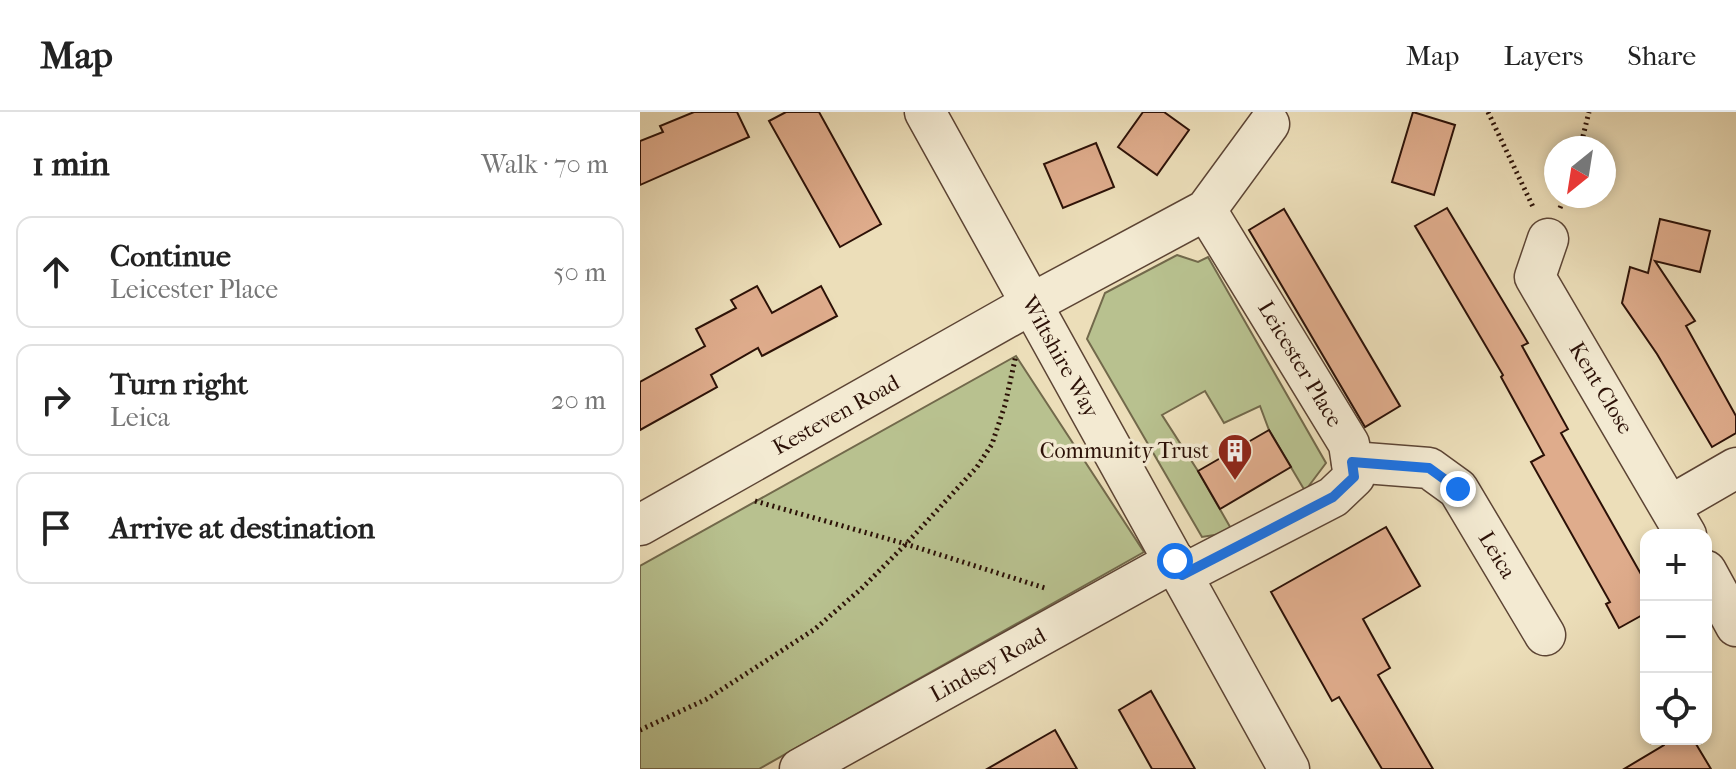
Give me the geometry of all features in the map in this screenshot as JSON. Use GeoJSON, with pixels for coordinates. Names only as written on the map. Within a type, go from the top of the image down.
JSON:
{"type":"FeatureCollection","features":[{"type":"Feature","properties":{"kind":"street","name":"Wiltshire Way"},"geometry":{"type":"LineString","coordinates":[[925,112],[1289,769]]}},
{"type":"Feature","properties":{"kind":"street"},"geometry":{"type":"LineString","coordinates":[[1031,304],[1206,210],[1269,124]]}},
{"type":"Feature","properties":{"kind":"street","name":"Leicester Place"},"geometry":{"type":"LineString","coordinates":[[1206,210],[1349,444],[1352,462]]}},
{"type":"Feature","properties":{"kind":"street","name":"Kent Close"},"geometry":{"type":"LineString","coordinates":[[1548,239],[1535,277],[1678,520]]}},
{"type":"Feature","properties":{"kind":"street","name":"Kesteven Road"},"geometry":{"type":"LineString","coordinates":[[640,525],[1031,304]]}},
{"type":"Feature","properties":{"kind":"street"},"geometry":{"type":"LineString","coordinates":[[1179,568],[1333,497],[1354,477],[1352,462]]}},
{"type":"Feature","properties":{"kind":"street","name":"Leica"},"geometry":{"type":"LineString","coordinates":[[1352,462],[1429,468],[1458,489],[1545,635]]}},
{"type":"Feature","properties":{"kind":"street"},"geometry":{"type":"LineString","coordinates":[[1678,520],[1736,468]]}},
{"type":"Feature","properties":{"kind":"street","name":"Lindsey Road"},"geometry":{"type":"LineString","coordinates":[[800,769],[1097,604],[1179,568]]}},
{"type":"Feature","properties":{"kind":"street"},"geometry":{"type":"LineString","coordinates":[[1712,582],[1736,626]]}},
{"type":"Feature","properties":{"kind":"path"},"geometry":{"type":"LineString","coordinates":[[1488,112],[1548,239]]}},
{"type":"Feature","properties":{"kind":"path"},"geometry":{"type":"LineString","coordinates":[[1583,136],[1589,112]]}},
{"type":"Feature","properties":{"kind":"path"},"geometry":{"type":"LineString","coordinates":[[640,730],[707,699],[815,629],[861,589],[977,467],[992,444],[1016,356]]}},
{"type":"Feature","properties":{"kind":"path"},"geometry":{"type":"LineString","coordinates":[[708,488],[906,544],[1097,604]]}},
{"type":"Feature","properties":{"kind":"green space"},"geometry":{"type":"Polygon","coordinates":[[[1177,255],[1198,262],[1208,257],[1326,463],[1305,491],[1269,430],[1260,406],[1224,423],[1205,391],[1162,415],[1233,532],[1202,537],[1087,339],[1105,293],[1177,255]]]}},
{"type":"Feature","properties":{"kind":"green space"},"geometry":{"type":"Polygon","coordinates":[[[1016,356],[1144,552],[759,769],[640,769],[640,566],[1016,356]]]}},
{"type":"Feature","properties":{"kind":"building"},"geometry":{"type":"Polygon","coordinates":[[[694,112],[737,112],[749,137],[640,185],[640,141],[663,132],[660,126],[694,112]]]}},
{"type":"Feature","properties":{"kind":"building"},"geometry":{"type":"Polygon","coordinates":[[[786,112],[819,112],[881,224],[840,247],[769,121],[786,112]]]}},
{"type":"Feature","properties":{"kind":"building"},"geometry":{"type":"Polygon","coordinates":[[[1143,112],[1164,112],[1189,130],[1157,175],[1118,147],[1143,112]]]}},
{"type":"Feature","properties":{"kind":"building"},"geometry":{"type":"Polygon","coordinates":[[[1413,112],[1455,125],[1434,195],[1392,182],[1413,112]]]}},
{"type":"Feature","properties":{"kind":"building"},"geometry":{"type":"Polygon","coordinates":[[[1096,143],[1114,187],[1063,208],[1044,164],[1096,143]]]}},
{"type":"Feature","properties":{"kind":"building"},"geometry":{"type":"Polygon","coordinates":[[[1447,208],[1528,343],[1522,346],[1568,429],[1561,433],[1640,572],[1640,616],[1619,628],[1606,604],[1610,602],[1531,462],[1544,455],[1501,377],[1503,375],[1415,226],[1447,208]]]}},
{"type":"Feature","properties":{"kind":"building"},"geometry":{"type":"Polygon","coordinates":[[[1284,209],[1400,406],[1365,427],[1249,230],[1284,209]]]}},
{"type":"Feature","properties":{"kind":"building"},"geometry":{"type":"Polygon","coordinates":[[[1660,219],[1710,231],[1700,272],[1655,261],[1695,321],[1686,326],[1736,416],[1736,433],[1712,447],[1657,354],[1622,303],[1630,267],[1648,273],[1660,219]]]}},
{"type":"Feature","properties":{"kind":"building"},"geometry":{"type":"Polygon","coordinates":[[[757,286],[772,313],[821,286],[837,316],[762,356],[758,348],[711,375],[717,387],[640,430],[640,382],[705,346],[696,329],[736,308],[731,300],[757,286]]]}},
{"type":"Feature","properties":{"kind":"building","name":"Community Trust"},"geometry":{"type":"Polygon","coordinates":[[[1269,430],[1291,467],[1220,509],[1198,471],[1269,430]]]}},
{"type":"Feature","properties":{"kind":"building"},"geometry":{"type":"Polygon","coordinates":[[[1386,527],[1420,586],[1363,619],[1390,668],[1378,675],[1433,769],[1382,769],[1339,697],[1332,701],[1271,592],[1386,527]]]}},
{"type":"Feature","properties":{"kind":"building"},"geometry":{"type":"Polygon","coordinates":[[[1151,691],[1195,769],[1152,769],[1119,710],[1151,691]]]}},
{"type":"Feature","properties":{"kind":"building"},"geometry":{"type":"Polygon","coordinates":[[[1055,730],[1077,769],[987,769],[1055,730]]]}},
{"type":"Feature","properties":{"kind":"building"},"geometry":{"type":"Polygon","coordinates":[[[1664,745],[1697,745],[1711,769],[1624,769],[1664,745]]]}},
{"type":"Feature","properties":{"kind":"place","name":"Community Trust"},"geometry":{"type":"Point","coordinates":[1235,482]}},
{"type":"Feature","properties":{"kind":"route"},"geometry":{"type":"LineString","coordinates":[[1175,561],[1182,575],[1333,497],[1354,477],[1352,462],[1429,468],[1458,489]]}}]}
